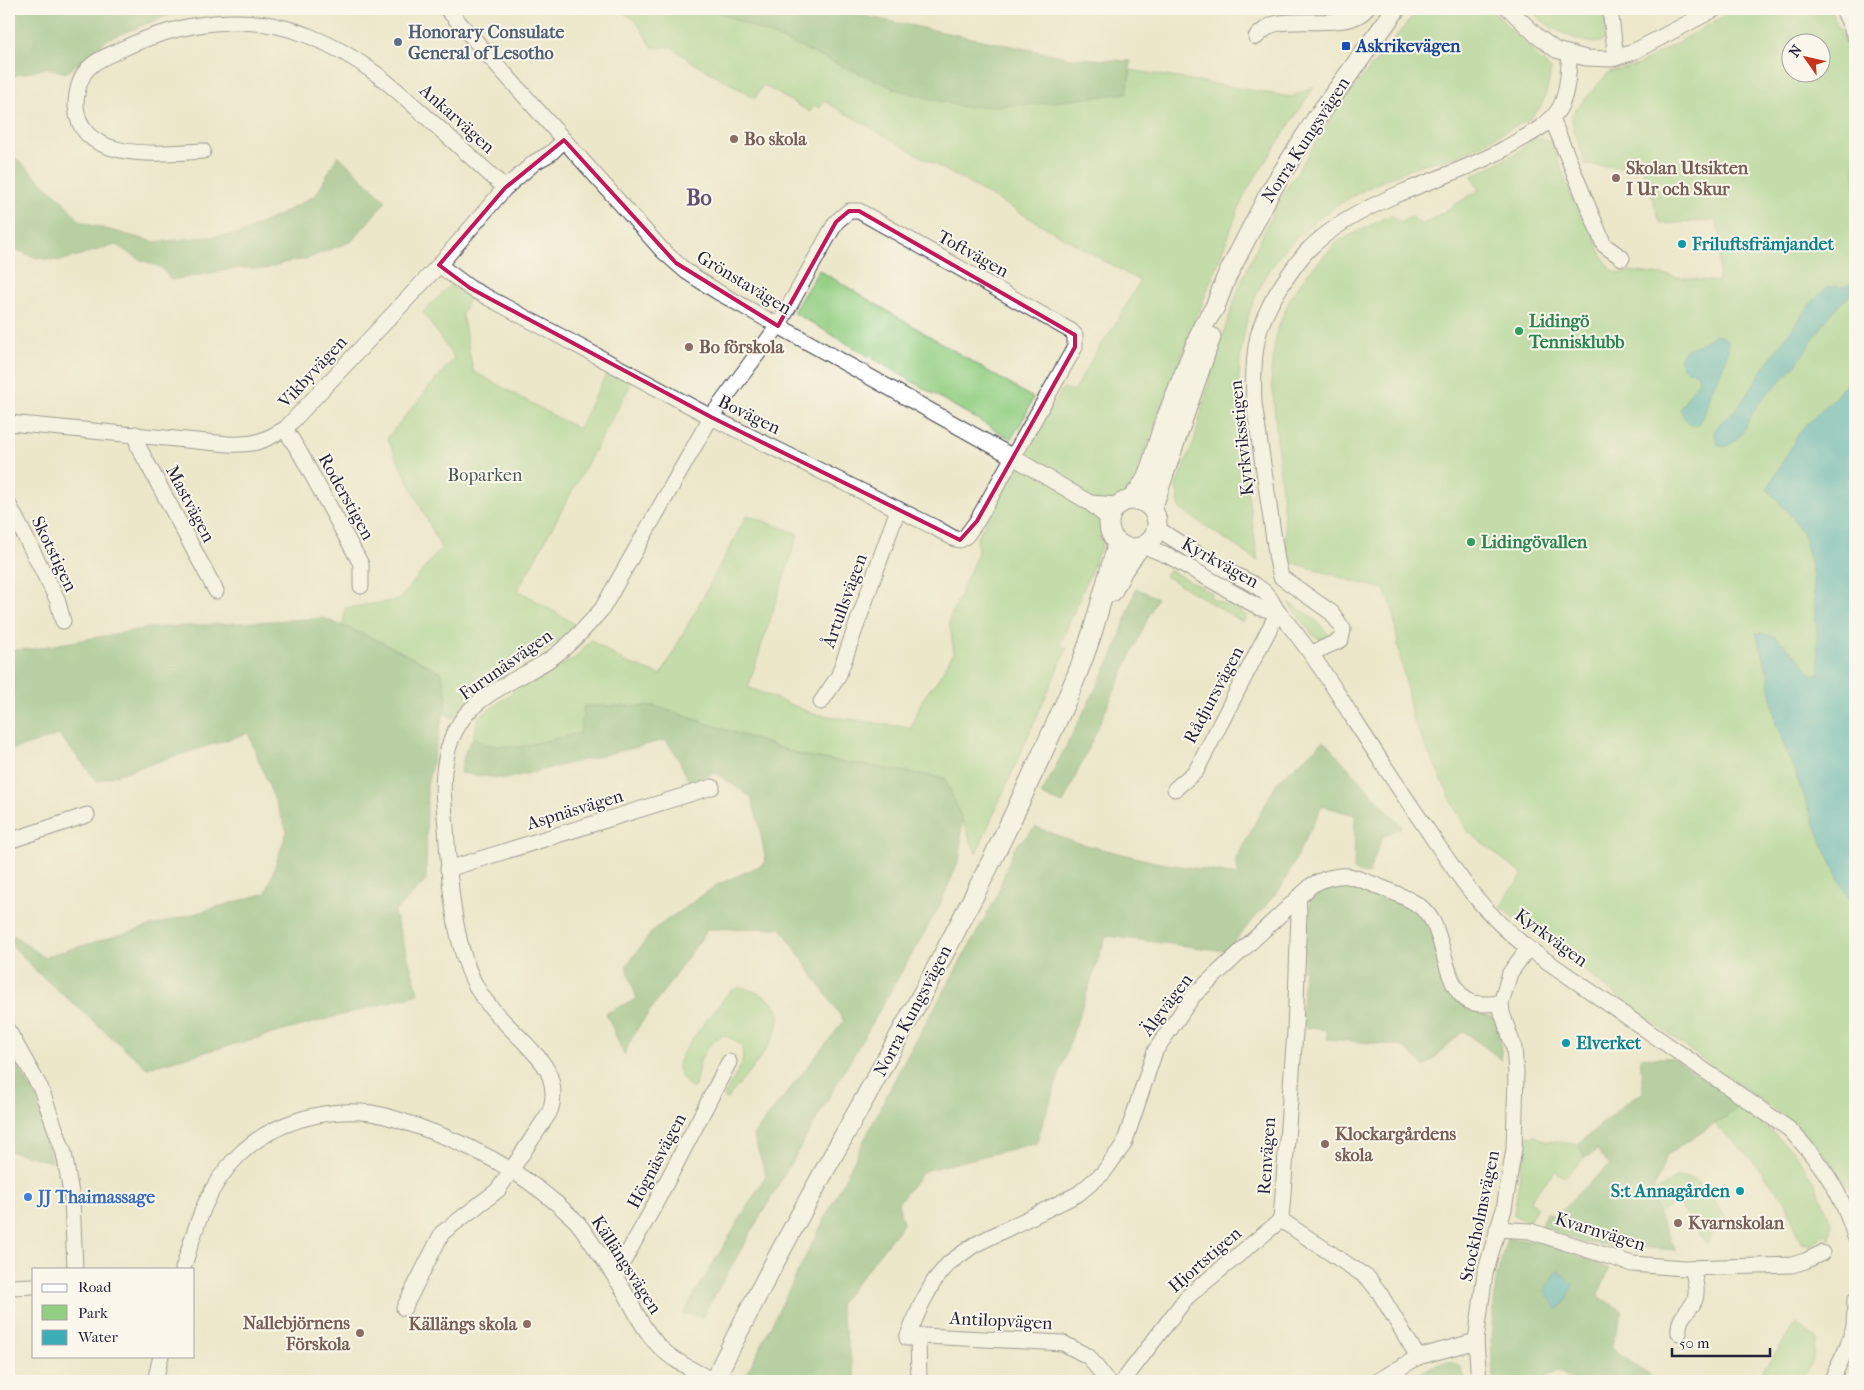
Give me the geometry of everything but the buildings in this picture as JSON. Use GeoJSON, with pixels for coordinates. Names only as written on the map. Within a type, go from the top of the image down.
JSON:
{"type":"FeatureCollection","features":[{"type":"Feature","properties":{"kind":"main road","name":"Norra Kungsvägen"},"geometry":{"type":"LineString","coordinates":[[1120,508],[1144,483],[1163,426],[1203,326],[1215,307],[1226,278],[1278,177],[1396,9]]}},
{"type":"Feature","properties":{"kind":"main road","name":"Norra Kungsvägen"},"geometry":{"type":"LineString","coordinates":[[1152,508],[1213,330],[1215,307]]}},
{"type":"Feature","properties":{"kind":"main road"},"geometry":{"type":"LineString","coordinates":[[1145,503],[1152,508],[1157,528],[1154,536],[1141,547],[1131,548],[1116,542],[1110,534],[1120,508],[1145,503]]}},
{"type":"Feature","properties":{"kind":"main road","name":"Norra Kungsvägen"},"geometry":{"type":"LineString","coordinates":[[714,1381],[748,1311],[990,866],[1069,695],[1093,631],[1116,549],[1116,542]]}},
{"type":"Feature","properties":{"kind":"main road","name":"Norra Kungsvägen"},"geometry":{"type":"LineString","coordinates":[[1093,631],[1123,570],[1141,547]]}},
{"type":"Feature","properties":{"kind":"street","name":"Grönstavägen"},"geometry":{"type":"LineString","coordinates":[[447,9],[663,251],[676,263],[718,292],[1013,457],[1090,503],[1120,508]]}},
{"type":"Feature","properties":{"kind":"street"},"geometry":{"type":"LineString","coordinates":[[1256,37],[1274,24],[1345,20],[1363,13],[1366,9]]}},
{"type":"Feature","properties":{"kind":"street"},"geometry":{"type":"LineString","coordinates":[[1509,9],[1537,36],[1556,50],[1586,58],[1616,58],[1631,53],[1694,14],[1715,9]]}},
{"type":"Feature","properties":{"kind":"street"},"geometry":{"type":"LineString","coordinates":[[1610,9],[1616,58]]}},
{"type":"Feature","properties":{"kind":"street"},"geometry":{"type":"LineString","coordinates":[[1843,9],[1855,36]]}},
{"type":"Feature","properties":{"kind":"street","name":"Ankarvägen"},"geometry":{"type":"LineString","coordinates":[[203,151],[145,154],[119,151],[101,143],[86,133],[77,117],[76,96],[82,77],[91,65],[102,58],[132,44],[164,33],[210,23],[246,22],[275,25],[307,35],[338,48],[369,68],[388,82],[505,188]]}},
{"type":"Feature","properties":{"kind":"street"},"geometry":{"type":"LineString","coordinates":[[1570,54],[1561,105],[1552,119],[1604,245],[1622,258]]}},
{"type":"Feature","properties":{"kind":"street","name":"Kyrkviksstigen"},"geometry":{"type":"LineString","coordinates":[[1312,653],[1341,640],[1343,629],[1332,613],[1281,577],[1277,560],[1254,403],[1253,378],[1259,334],[1270,304],[1288,276],[1308,251],[1333,230],[1368,209],[1403,192],[1488,158],[1552,119]]}},
{"type":"Feature","properties":{"kind":"street","name":"Vikbyvägen"},"geometry":{"type":"LineString","coordinates":[[9,423],[247,444],[264,441],[285,430],[440,265],[505,188],[534,162],[551,153],[564,140]]}},
{"type":"Feature","properties":{"kind":"street","name":"Toftvägen"},"geometry":{"type":"LineString","coordinates":[[778,326],[836,222],[849,210],[859,211],[1075,335],[1075,347],[1013,457]]}},
{"type":"Feature","properties":{"kind":"street","name":"Bovägen"},"geometry":{"type":"LineString","coordinates":[[440,265],[470,288],[711,417],[955,539],[960,540],[966,536],[977,521],[1013,457]]}},
{"type":"Feature","properties":{"kind":"street","name":"Furunäsvägen"},"geometry":{"type":"LineString","coordinates":[[404,1308],[442,1233],[498,1190],[554,1104],[554,1093],[547,1070],[480,992],[466,963],[455,916],[448,869],[443,784],[446,760],[452,738],[462,719],[486,698],[507,683],[547,661],[579,636],[602,609],[711,417],[778,326]]}},
{"type":"Feature","properties":{"kind":"street","name":"Roderstigen"},"geometry":{"type":"LineString","coordinates":[[285,430],[300,453],[361,564],[361,586]]}},
{"type":"Feature","properties":{"kind":"street","name":"Mastvägen"},"geometry":{"type":"LineString","coordinates":[[136,434],[138,446],[216,591]]}},
{"type":"Feature","properties":{"kind":"street","name":"Skotstigen"},"geometry":{"type":"LineString","coordinates":[[9,505],[57,599],[63,621]]}},
{"type":"Feature","properties":{"kind":"street","name":"Årtullsvägen"},"geometry":{"type":"LineString","coordinates":[[820,702],[838,677],[898,509]]}},
{"type":"Feature","properties":{"kind":"street","name":"Kyrkvägen"},"geometry":{"type":"LineString","coordinates":[[1157,528],[1178,543],[1252,584],[1269,596],[1278,612],[1312,653],[1400,792],[1478,903],[1507,932],[1528,948],[1788,1129],[1809,1150],[1837,1189],[1853,1218],[1855,1237]]}},
{"type":"Feature","properties":{"kind":"street","name":"Kyrkvägen"},"geometry":{"type":"LineString","coordinates":[[1141,547],[1169,556],[1260,608],[1278,612]]}},
{"type":"Feature","properties":{"kind":"street","name":"Rådjursvägen"},"geometry":{"type":"LineString","coordinates":[[1176,789],[1196,771],[1278,612]]}},
{"type":"Feature","properties":{"kind":"street","name":"Aspnäsvägen"},"geometry":{"type":"LineString","coordinates":[[448,869],[712,787]]}},
{"type":"Feature","properties":{"kind":"street"},"geometry":{"type":"LineString","coordinates":[[9,841],[88,815]]}},
{"type":"Feature","properties":{"kind":"street","name":"Älgvägen"},"geometry":{"type":"LineString","coordinates":[[913,1337],[921,1305],[934,1280],[949,1262],[974,1245],[1078,1194],[1103,1173],[1124,1144],[1155,1051],[1192,996],[1298,897],[1324,878],[1348,876],[1415,903],[1432,920],[1443,946],[1450,977],[1462,997],[1471,1002],[1485,1005],[1501,1003]]}},
{"type":"Feature","properties":{"kind":"street","name":"Renvägen"},"geometry":{"type":"LineString","coordinates":[[1298,897],[1300,911],[1295,1032],[1281,1220],[1368,1278],[1418,1357]]}},
{"type":"Feature","properties":{"kind":"street"},"geometry":{"type":"LineString","coordinates":[[1501,1003],[1510,973],[1528,948]]}},
{"type":"Feature","properties":{"kind":"street","name":"Stockholmsvägen"},"geometry":{"type":"LineString","coordinates":[[1479,1381],[1476,1340],[1485,1273],[1504,1209],[1514,1149],[1517,1103],[1514,1048],[1502,1013],[1501,1003]]}},
{"type":"Feature","properties":{"kind":"street"},"geometry":{"type":"LineString","coordinates":[[9,1032],[41,1089],[64,1153],[72,1199],[75,1268]]}},
{"type":"Feature","properties":{"kind":"street","name":"Högnäsvägen"},"geometry":{"type":"LineString","coordinates":[[614,1276],[657,1201],[729,1062]]}},
{"type":"Feature","properties":{"kind":"street","name":"Källängsvägen"},"geometry":{"type":"LineString","coordinates":[[183,1268],[202,1207],[221,1176],[240,1154],[262,1137],[306,1117],[338,1112],[372,1113],[402,1121],[450,1138],[512,1169],[535,1185],[578,1223],[614,1276],[647,1332],[658,1345],[670,1356],[714,1381]]}},
{"type":"Feature","properties":{"kind":"street","name":"Hjortstigen"},"geometry":{"type":"LineString","coordinates":[[1123,1381],[1187,1298],[1281,1220]]}},
{"type":"Feature","properties":{"kind":"street","name":"Kvarnvägen"},"geometry":{"type":"LineString","coordinates":[[1497,1229],[1530,1231],[1632,1264],[1661,1268],[1792,1265],[1822,1253]]}},
{"type":"Feature","properties":{"kind":"street"},"geometry":{"type":"LineString","coordinates":[[1679,1333],[1680,1319],[1686,1313],[1696,1293],[1692,1268]]}},
{"type":"Feature","properties":{"kind":"street"},"geometry":{"type":"LineString","coordinates":[[9,1288],[32,1286]]}},
{"type":"Feature","properties":{"kind":"street"},"geometry":{"type":"LineString","coordinates":[[1830,1381],[1847,1348],[1854,1326],[1855,1300]]}},
{"type":"Feature","properties":{"kind":"street"},"geometry":{"type":"LineString","coordinates":[[913,1337],[919,1381]]}},
{"type":"Feature","properties":{"kind":"street","name":"Antilopvägen"},"geometry":{"type":"LineString","coordinates":[[913,1337],[1063,1343],[1089,1357],[1107,1381]]}},
{"type":"Feature","properties":{"kind":"street"},"geometry":{"type":"LineString","coordinates":[[1378,1381],[1418,1357],[1476,1340]]}},
{"type":"Feature","properties":{"kind":"street"},"geometry":{"type":"LineString","coordinates":[[155,1381],[161,1358]]}},
{"type":"Feature","properties":{"kind":"highlighted area"},"geometry":{"type":"Polygon","coordinates":[[[564,140],[676,263],[778,326],[836,222],[849,211],[859,211],[1075,335],[1075,347],[977,521],[960,540],[711,417],[470,288],[439,265],[505,188],[564,140]]]}},
{"type":"Feature","properties":{"kind":"green space"},"geometry":{"type":"Polygon","coordinates":[[[22,9],[184,9],[108,39],[66,73],[47,68],[9,77],[9,20],[22,9]]]}},
{"type":"Feature","properties":{"kind":"green space"},"geometry":{"type":"Polygon","coordinates":[[[617,9],[711,9],[901,91],[964,107],[1126,93],[1131,70],[1291,97],[1314,87],[1244,195],[1134,480],[1123,496],[1114,500],[1104,527],[1105,537],[1060,645],[1067,648],[976,854],[945,778],[805,756],[655,706],[581,733],[519,747],[488,745],[473,738],[478,718],[514,691],[575,658],[591,640],[623,661],[661,675],[747,515],[798,534],[748,687],[814,714],[911,728],[922,700],[938,679],[954,652],[949,621],[978,552],[977,537],[1063,388],[1074,391],[1140,281],[824,101],[820,108],[814,105],[810,112],[763,85],[755,98],[692,62],[670,46],[653,48],[635,20],[617,9]]]}},
{"type":"Feature","properties":{"kind":"green space"},"geometry":{"type":"Polygon","coordinates":[[[711,9],[830,9],[1071,58],[1131,61],[1127,93],[1038,104],[964,107],[901,91],[711,9]]]}},
{"type":"Feature","properties":{"kind":"green space"},"geometry":{"type":"Polygon","coordinates":[[[1419,9],[1491,9],[1551,70],[1545,96],[1540,107],[1531,118],[1463,154],[1420,165],[1359,192],[1313,223],[1275,262],[1261,285],[1250,311],[1243,339],[1238,395],[1245,478],[1258,561],[1180,509],[1176,486],[1194,442],[1215,357],[1242,280],[1277,203],[1341,103],[1419,9]]]}},
{"type":"Feature","properties":{"kind":"green space"},"geometry":{"type":"Polygon","coordinates":[[[1529,9],[1603,9],[1606,36],[1603,41],[1596,43],[1580,40],[1550,26],[1529,9]]]}},
{"type":"Feature","properties":{"kind":"green space"},"geometry":{"type":"Polygon","coordinates":[[[1736,9],[1830,9],[1855,62],[1855,373],[1767,489],[1789,513],[1802,532],[1812,570],[1820,675],[1811,674],[1795,654],[1756,632],[1768,673],[1776,724],[1823,845],[1846,894],[1855,902],[1855,1193],[1848,1188],[1821,1149],[1782,1115],[1699,1057],[1501,908],[1508,893],[1523,875],[1466,830],[1413,720],[1393,610],[1384,589],[1288,561],[1271,372],[1277,330],[1291,296],[1308,273],[1337,242],[1391,215],[1400,223],[1411,216],[1422,225],[1479,190],[1472,176],[1515,154],[1535,138],[1551,140],[1573,201],[1584,206],[1602,255],[1612,270],[1618,273],[1630,271],[1718,282],[1721,239],[1716,220],[1661,224],[1641,165],[1622,167],[1586,165],[1575,135],[1571,115],[1609,72],[1636,66],[1736,9]]]}},
{"type":"Feature","properties":{"kind":"green space"},"geometry":{"type":"Polygon","coordinates":[[[9,110],[14,157],[62,200],[78,219],[91,225],[155,242],[238,234],[277,216],[316,195],[338,155],[386,201],[352,241],[306,259],[287,262],[265,269],[239,268],[171,280],[162,268],[139,259],[116,245],[60,261],[37,258],[9,247],[9,110]]]}},
{"type":"Feature","properties":{"kind":"green space"},"geometry":{"type":"Polygon","coordinates":[[[819,270],[1033,398],[1011,439],[793,312],[819,270]]]}},
{"type":"Feature","properties":{"kind":"green space","name":"Boparken"},"geometry":{"type":"Polygon","coordinates":[[[452,283],[470,296],[462,314],[473,371],[578,429],[609,369],[632,382],[518,590],[578,626],[548,649],[505,669],[453,718],[444,712],[447,697],[441,672],[375,639],[343,626],[345,608],[399,600],[441,548],[387,438],[454,358],[423,312],[452,283]]]}},
{"type":"Feature","properties":{"kind":"green space"},"geometry":{"type":"Polygon","coordinates":[[[1169,570],[1212,593],[1210,597],[1225,605],[1229,603],[1247,616],[1243,622],[1165,576],[1169,570]]]}},
{"type":"Feature","properties":{"kind":"green space"},"geometry":{"type":"Polygon","coordinates":[[[1136,588],[1157,598],[1063,804],[1041,795],[1115,651],[1136,588]]]}},
{"type":"Feature","properties":{"kind":"green space"},"geometry":{"type":"Polygon","coordinates":[[[1288,603],[1312,617],[1331,638],[1324,641],[1314,636],[1288,603]]]}},
{"type":"Feature","properties":{"kind":"green space"},"geometry":{"type":"Polygon","coordinates":[[[323,618],[375,639],[441,672],[447,697],[427,786],[426,881],[394,912],[419,994],[147,1068],[38,973],[9,942],[9,932],[43,957],[266,893],[287,831],[248,733],[97,781],[59,735],[9,751],[9,650],[32,649],[148,628],[323,618]]]}},
{"type":"Feature","properties":{"kind":"green space"},"geometry":{"type":"Polygon","coordinates":[[[584,706],[655,706],[805,756],[945,778],[962,819],[960,858],[938,909],[702,1317],[683,1314],[766,1175],[753,1135],[844,1021],[781,928],[708,929],[635,1032],[624,1055],[606,1013],[637,999],[626,966],[654,929],[717,885],[766,863],[759,824],[751,797],[715,773],[689,782],[679,760],[666,740],[505,779],[460,773],[465,752],[473,738],[488,745],[519,747],[580,733],[584,706]]]}},
{"type":"Feature","properties":{"kind":"green space"},"geometry":{"type":"Polygon","coordinates":[[[1324,741],[1402,827],[1382,837],[1368,875],[1354,871],[1355,815],[1322,806],[1281,888],[1226,951],[1106,936],[1036,1143],[924,1171],[898,1203],[903,1224],[839,1305],[856,1381],[743,1381],[900,1069],[995,900],[1014,848],[1036,827],[1074,842],[1155,862],[1239,875],[1235,861],[1277,782],[1324,741]]]}},
{"type":"Feature","properties":{"kind":"green space"},"geometry":{"type":"Polygon","coordinates":[[[1330,884],[1357,886],[1377,893],[1406,907],[1423,920],[1430,928],[1469,1008],[1498,1020],[1502,1060],[1463,1031],[1425,1067],[1403,1047],[1327,1039],[1327,1030],[1301,1027],[1306,925],[1311,896],[1330,884]]]}},
{"type":"Feature","properties":{"kind":"green space"},"geometry":{"type":"Polygon","coordinates":[[[741,987],[764,996],[774,1004],[779,1016],[778,1025],[774,1036],[759,1060],[726,1100],[724,1096],[743,1062],[742,1046],[731,1038],[722,1035],[705,1051],[700,1063],[695,1086],[692,1089],[681,1076],[678,1066],[685,1050],[729,992],[741,987]]]}},
{"type":"Feature","properties":{"kind":"green space"},"geometry":{"type":"Polygon","coordinates":[[[9,1051],[36,1097],[52,1162],[9,1151],[9,1051]]]}},
{"type":"Feature","properties":{"kind":"green space"},"geometry":{"type":"Polygon","coordinates":[[[1640,1057],[1674,1058],[1742,1106],[1667,1155],[1652,1194],[1658,1214],[1676,1250],[1582,1243],[1540,1227],[1546,1212],[1556,1217],[1580,1191],[1610,1165],[1597,1150],[1585,1158],[1578,1144],[1629,1100],[1643,1093],[1640,1057]]]}},
{"type":"Feature","properties":{"kind":"green space"},"geometry":{"type":"Polygon","coordinates":[[[1742,1106],[1792,1150],[1812,1177],[1832,1224],[1830,1240],[1825,1235],[1811,1245],[1801,1243],[1785,1200],[1751,1159],[1715,1124],[1742,1106]]]}},
{"type":"Feature","properties":{"kind":"green space"},"geometry":{"type":"Polygon","coordinates":[[[1535,1136],[1546,1141],[1578,1144],[1585,1158],[1564,1177],[1555,1171],[1530,1200],[1537,1207],[1528,1223],[1514,1215],[1525,1137],[1535,1136]]]}},
{"type":"Feature","properties":{"kind":"green space"},"geometry":{"type":"Polygon","coordinates":[[[1678,1177],[1690,1178],[1700,1185],[1726,1219],[1728,1224],[1726,1227],[1717,1223],[1707,1244],[1678,1202],[1658,1213],[1652,1194],[1678,1177]]]}},
{"type":"Feature","properties":{"kind":"green space"},"geometry":{"type":"Polygon","coordinates":[[[1507,1238],[1550,1243],[1610,1269],[1597,1296],[1623,1311],[1611,1347],[1657,1381],[1573,1381],[1559,1371],[1538,1381],[1493,1381],[1491,1338],[1496,1280],[1507,1238]]]}},
{"type":"Feature","properties":{"kind":"green space"},"geometry":{"type":"Polygon","coordinates":[[[1796,1323],[1817,1339],[1812,1363],[1799,1381],[1756,1381],[1796,1323]]]}},
{"type":"Feature","properties":{"kind":"green space"},"geometry":{"type":"Polygon","coordinates":[[[1450,1362],[1460,1366],[1465,1378],[1455,1381],[1402,1381],[1439,1363],[1450,1362]]]}},
{"type":"Feature","properties":{"kind":"water"},"geometry":{"type":"Polygon","coordinates":[[[1855,235],[1855,292],[1836,308],[1793,368],[1758,404],[1741,435],[1731,444],[1724,447],[1718,444],[1714,432],[1720,423],[1737,408],[1811,303],[1827,287],[1847,286],[1853,280],[1855,235]]]}},
{"type":"Feature","properties":{"kind":"water"},"geometry":{"type":"Polygon","coordinates":[[[1715,334],[1722,336],[1728,341],[1727,356],[1708,397],[1704,414],[1698,425],[1691,425],[1684,418],[1680,409],[1699,380],[1698,375],[1690,370],[1687,371],[1679,359],[1684,351],[1715,334]]]}},
{"type":"Feature","properties":{"kind":"water"},"geometry":{"type":"Polygon","coordinates":[[[1855,373],[1855,902],[1846,894],[1823,845],[1776,724],[1768,673],[1756,632],[1775,637],[1795,654],[1811,674],[1820,675],[1812,570],[1802,532],[1789,513],[1767,489],[1801,430],[1835,397],[1855,373]]]}},
{"type":"Feature","properties":{"kind":"water"},"geometry":{"type":"Polygon","coordinates":[[[1558,1270],[1573,1284],[1567,1300],[1558,1310],[1545,1291],[1558,1270]]]}},
{"type":"Feature","properties":{"kind":"place","name":"Honorary Consulate General of Lesotho"},"geometry":{"type":"Point","coordinates":[398,42]}},
{"type":"Feature","properties":{"kind":"place","name":"Askrikevägen"},"geometry":{"type":"Point","coordinates":[1346,46]}},
{"type":"Feature","properties":{"kind":"place","name":"Bo skola"},"geometry":{"type":"Point","coordinates":[734,139]}},
{"type":"Feature","properties":{"kind":"place","name":"Skolan Utsikten I Ur och Skur"},"geometry":{"type":"Point","coordinates":[1616,178]}},
{"type":"Feature","properties":{"kind":"place","name":"Friluftsfrämjandet"},"geometry":{"type":"Point","coordinates":[1682,244]}},
{"type":"Feature","properties":{"kind":"place","name":"Lidingö Tennisklubb"},"geometry":{"type":"Point","coordinates":[1519,331]}},
{"type":"Feature","properties":{"kind":"place","name":"Bo förskola"},"geometry":{"type":"Point","coordinates":[689,347]}},
{"type":"Feature","properties":{"kind":"place","name":"Lidingövallen"},"geometry":{"type":"Point","coordinates":[1471,542]}},
{"type":"Feature","properties":{"kind":"place","name":"Elverket"},"geometry":{"type":"Point","coordinates":[1566,1043]}},
{"type":"Feature","properties":{"kind":"place","name":"Klockargårdens skola"},"geometry":{"type":"Point","coordinates":[1325,1144]}},
{"type":"Feature","properties":{"kind":"place","name":"S:t Annagården"},"geometry":{"type":"Point","coordinates":[1740,1191]}},
{"type":"Feature","properties":{"kind":"place","name":"JJ Thaimassage"},"geometry":{"type":"Point","coordinates":[28,1197]}},
{"type":"Feature","properties":{"kind":"place","name":"Kvarnskolan"},"geometry":{"type":"Point","coordinates":[1678,1223]}},
{"type":"Feature","properties":{"kind":"place","name":"Källängs skola"},"geometry":{"type":"Point","coordinates":[527,1324]}},
{"type":"Feature","properties":{"kind":"place","name":"Nallebjörnens Förskola"},"geometry":{"type":"Point","coordinates":[360,1333]}},
{"type":"Feature","properties":{"kind":"district","name":"Bo"},"geometry":{"type":"Point","coordinates":[699,198]}}]}
